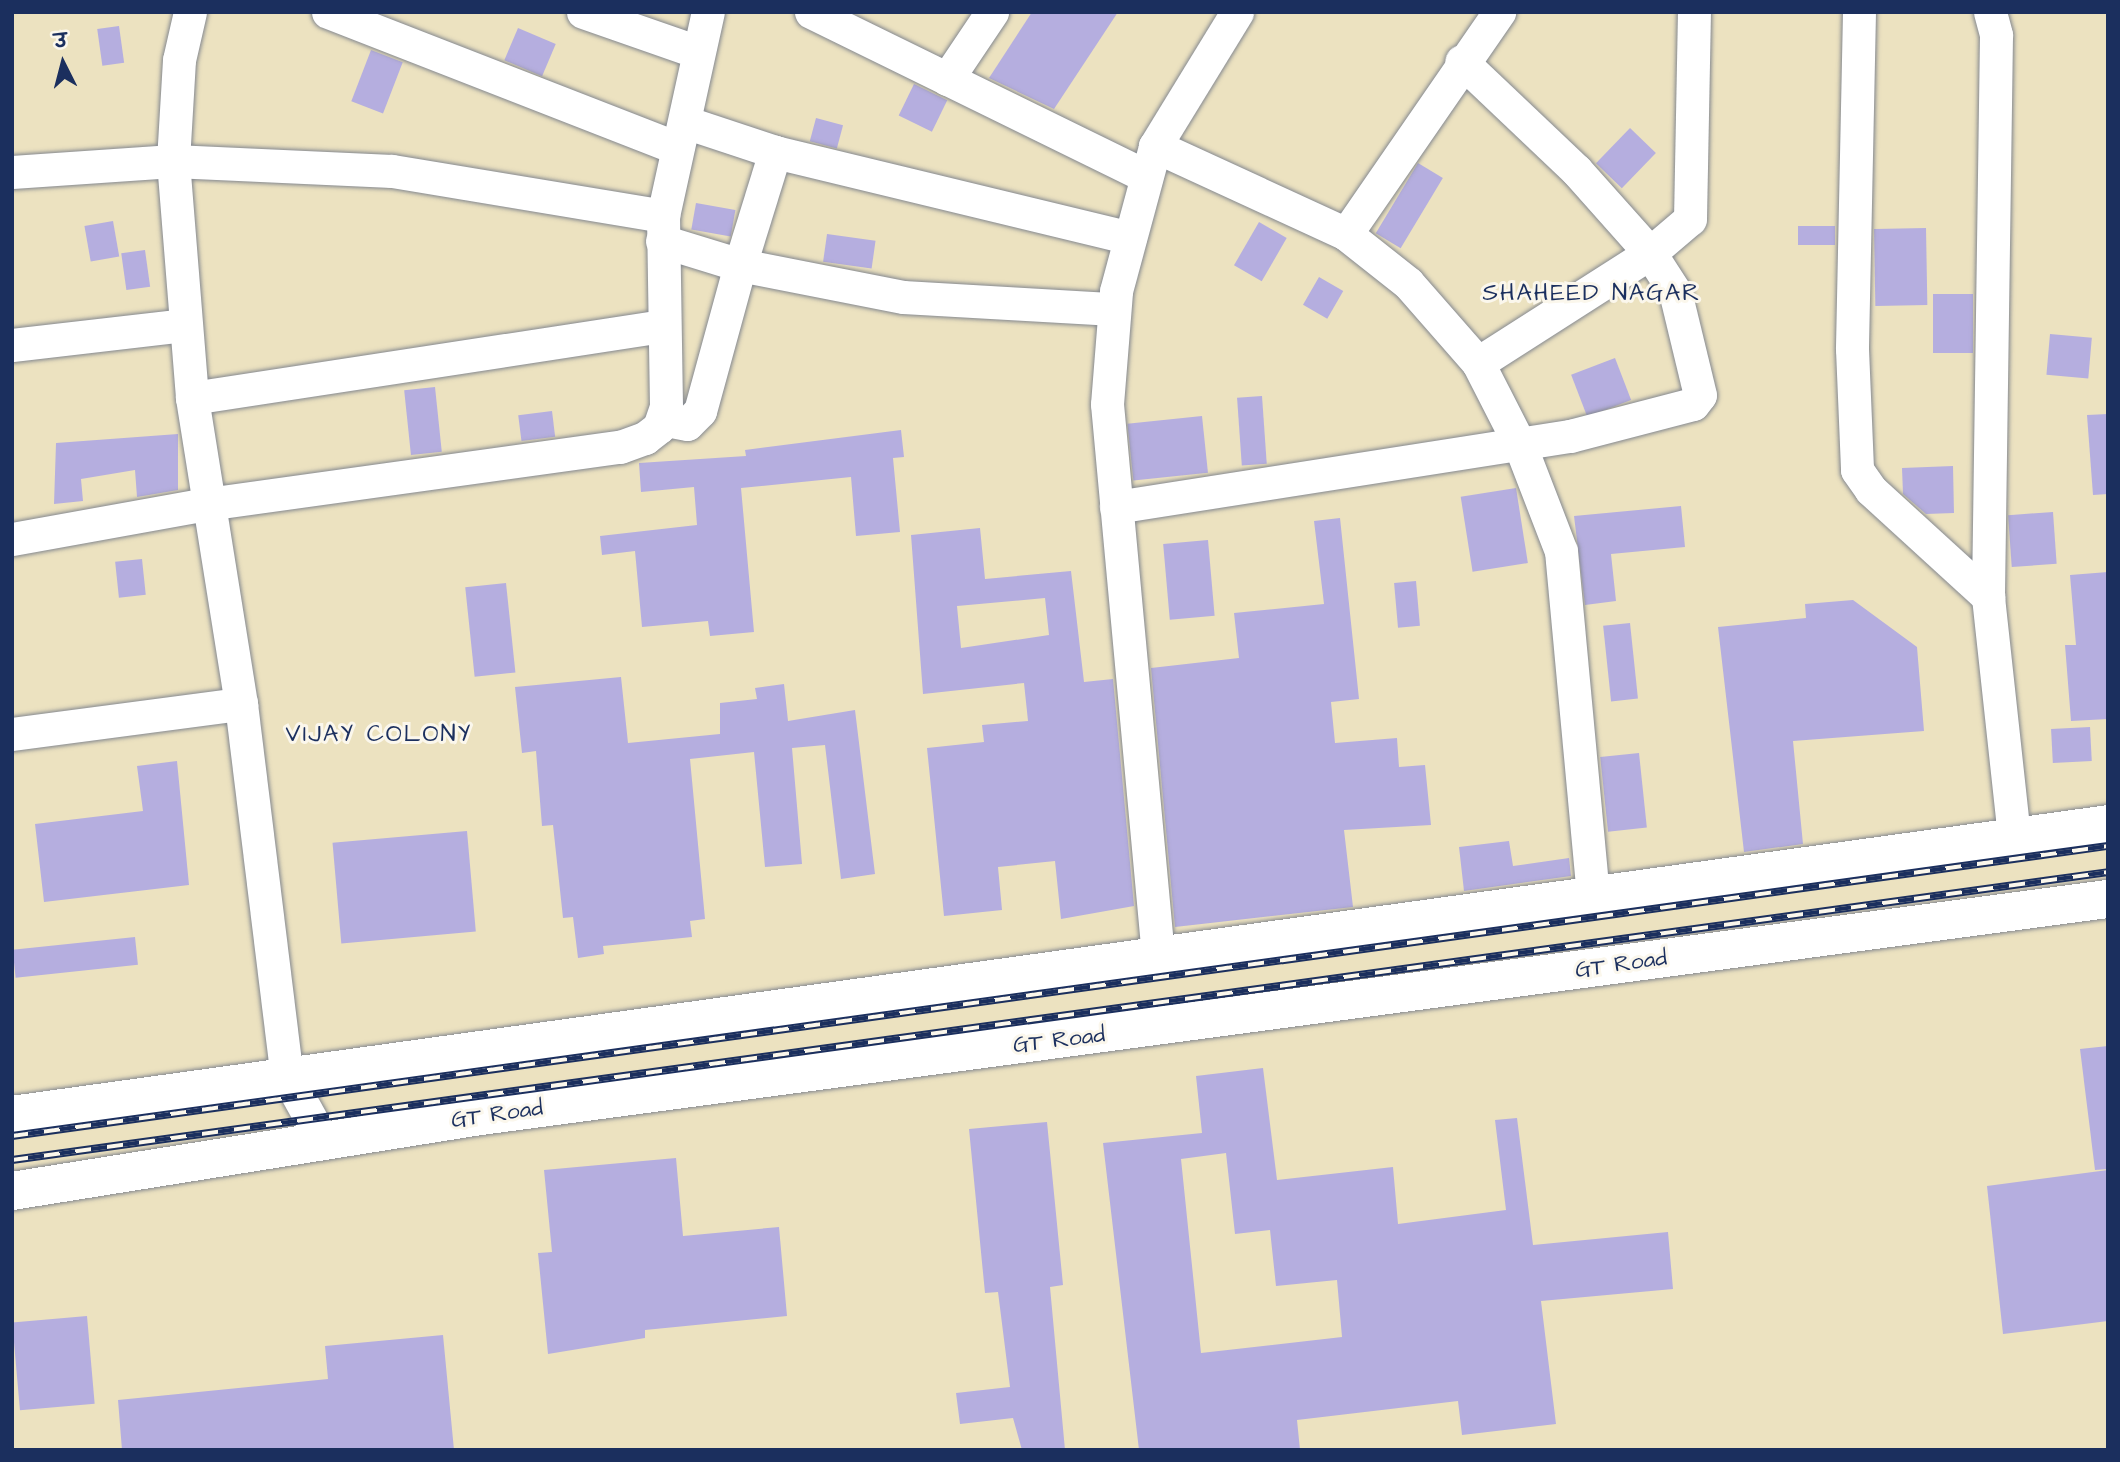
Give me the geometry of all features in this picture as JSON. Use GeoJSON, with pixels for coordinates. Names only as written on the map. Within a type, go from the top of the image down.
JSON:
{"type":"FeatureCollection","features":[{"type":"Feature","properties":{"kind":"highway"},"geometry":{"type":"LineString","coordinates":[[12,1115],[2108,824]]}},
{"type":"Feature","properties":{"kind":"highway","name":"GT Road"},"geometry":{"type":"LineString","coordinates":[[12,1191],[323,1141],[2108,899]]}},
{"type":"Feature","properties":{"kind":"street"},"geometry":{"type":"LineString","coordinates":[[190,12],[179,60],[173,161],[184,326],[192,398],[207,504],[242,704],[287,1076],[323,1141]]}},
{"type":"Feature","properties":{"kind":"street"},"geometry":{"type":"LineString","coordinates":[[328,12],[681,135],[775,152],[1130,238]]}},
{"type":"Feature","properties":{"kind":"street"},"geometry":{"type":"LineString","coordinates":[[583,12],[695,51]]}},
{"type":"Feature","properties":{"kind":"street"},"geometry":{"type":"LineString","coordinates":[[12,539],[207,504],[620,447],[645,438],[662,419],[662,229],[695,51],[708,12]]}},
{"type":"Feature","properties":{"kind":"street"},"geometry":{"type":"LineString","coordinates":[[811,12],[947,79],[1150,161],[1346,234],[1408,283],[1478,363],[1520,445],[1561,551],[1593,894]]}},
{"type":"Feature","properties":{"kind":"street"},"geometry":{"type":"LineString","coordinates":[[947,79],[992,12]]}},
{"type":"Feature","properties":{"kind":"street"},"geometry":{"type":"LineString","coordinates":[[1158,956],[1107,404],[1114,309],[1150,161],[1237,12]]}},
{"type":"Feature","properties":{"kind":"street"},"geometry":{"type":"LineString","coordinates":[[1346,234],[1461,61],[1499,12]]}},
{"type":"Feature","properties":{"kind":"street"},"geometry":{"type":"LineString","coordinates":[[1478,363],[1650,253],[1690,219],[1694,12]]}},
{"type":"Feature","properties":{"kind":"street"},"geometry":{"type":"LineString","coordinates":[[1859,12],[1852,349],[1857,470],[1871,490],[1988,597]]}},
{"type":"Feature","properties":{"kind":"street"},"geometry":{"type":"LineString","coordinates":[[1990,12],[1996,49],[1988,597],[2014,836]]}},
{"type":"Feature","properties":{"kind":"street"},"geometry":{"type":"LineString","coordinates":[[1116,507],[1520,445],[1674,409],[1700,395],[1675,292],[1650,253],[1576,170],[1461,61]]}},
{"type":"Feature","properties":{"kind":"street"},"geometry":{"type":"LineString","coordinates":[[662,419],[687,424],[700,411],[740,265],[775,152]]}},
{"type":"Feature","properties":{"kind":"street"},"geometry":{"type":"LineString","coordinates":[[12,172],[173,161],[392,172],[662,229],[740,265],[903,297],[1114,309]]}},
{"type":"Feature","properties":{"kind":"street"},"geometry":{"type":"LineString","coordinates":[[12,345],[184,326]]}},
{"type":"Feature","properties":{"kind":"street"},"geometry":{"type":"LineString","coordinates":[[192,398],[660,326]]}},
{"type":"Feature","properties":{"kind":"street"},"geometry":{"type":"LineString","coordinates":[[12,734],[242,704]]}},
{"type":"Feature","properties":{"kind":"building"},"geometry":{"type":"Polygon","coordinates":[[[1032,12],[1118,12],[1054,109],[989,78],[1032,12]]]}},
{"type":"Feature","properties":{"kind":"building"},"geometry":{"type":"Polygon","coordinates":[[[119,26],[124,63],[102,66],[97,29],[119,26]]]}},
{"type":"Feature","properties":{"kind":"building"},"geometry":{"type":"Polygon","coordinates":[[[518,28],[556,44],[542,76],[504,60],[518,28]]]}},
{"type":"Feature","properties":{"kind":"building"},"geometry":{"type":"Polygon","coordinates":[[[371,50],[403,62],[383,114],[351,101],[371,50]]]}},
{"type":"Feature","properties":{"kind":"building"},"geometry":{"type":"Polygon","coordinates":[[[914,84],[947,100],[932,132],[899,115],[914,84]]]}},
{"type":"Feature","properties":{"kind":"building"},"geometry":{"type":"Polygon","coordinates":[[[816,118],[843,125],[837,148],[810,141],[816,118]]]}},
{"type":"Feature","properties":{"kind":"building"},"geometry":{"type":"Polygon","coordinates":[[[1630,128],[1656,153],[1622,188],[1596,163],[1630,128]]]}},
{"type":"Feature","properties":{"kind":"building"},"geometry":{"type":"Polygon","coordinates":[[[1418,163],[1443,178],[1401,248],[1376,233],[1418,163]]]}},
{"type":"Feature","properties":{"kind":"building"},"geometry":{"type":"Polygon","coordinates":[[[696,203],[735,210],[731,237],[691,230],[696,203]]]}},
{"type":"Feature","properties":{"kind":"building"},"geometry":{"type":"Polygon","coordinates":[[[113,221],[119,256],[91,261],[84,226],[113,221]]]}},
{"type":"Feature","properties":{"kind":"building"},"geometry":{"type":"Polygon","coordinates":[[[1259,222],[1287,238],[1262,281],[1234,265],[1259,222]]]}},
{"type":"Feature","properties":{"kind":"building"},"geometry":{"type":"Polygon","coordinates":[[[1798,226],[1835,226],[1835,245],[1798,245],[1798,226]]]}},
{"type":"Feature","properties":{"kind":"building"},"geometry":{"type":"Polygon","coordinates":[[[1926,228],[1927,305],[1875,306],[1874,229],[1926,228]]]}},
{"type":"Feature","properties":{"kind":"building"},"geometry":{"type":"Polygon","coordinates":[[[827,234],[876,241],[872,269],[823,262],[827,234]]]}},
{"type":"Feature","properties":{"kind":"building"},"geometry":{"type":"Polygon","coordinates":[[[145,250],[150,287],[126,290],[121,253],[145,250]]]}},
{"type":"Feature","properties":{"kind":"building"},"geometry":{"type":"Polygon","coordinates":[[[1319,277],[1343,291],[1327,319],[1303,305],[1319,277]]]}},
{"type":"Feature","properties":{"kind":"building"},"geometry":{"type":"Polygon","coordinates":[[[1933,294],[1973,294],[1973,353],[1933,353],[1933,294]]]}},
{"type":"Feature","properties":{"kind":"building"},"geometry":{"type":"Polygon","coordinates":[[[2050,334],[2092,338],[2088,379],[2046,375],[2050,334]]]}},
{"type":"Feature","properties":{"kind":"building"},"geometry":{"type":"Polygon","coordinates":[[[1615,358],[1631,400],[1587,417],[1571,375],[1615,358]]]}},
{"type":"Feature","properties":{"kind":"building"},"geometry":{"type":"Polygon","coordinates":[[[435,387],[442,452],[411,455],[404,390],[435,387]]]}},
{"type":"Feature","properties":{"kind":"building"},"geometry":{"type":"Polygon","coordinates":[[[1262,396],[1267,464],[1242,466],[1237,398],[1262,396]]]}},
{"type":"Feature","properties":{"kind":"building"},"geometry":{"type":"Polygon","coordinates":[[[552,411],[555,437],[521,441],[518,415],[552,411]]]}},
{"type":"Feature","properties":{"kind":"building"},"geometry":{"type":"Polygon","coordinates":[[[2108,414],[2108,494],[2093,495],[2087,415],[2108,414]]]}},
{"type":"Feature","properties":{"kind":"building"},"geometry":{"type":"Polygon","coordinates":[[[1202,416],[1208,473],[1133,481],[1127,424],[1202,416]]]}},
{"type":"Feature","properties":{"kind":"building"},"geometry":{"type":"Polygon","coordinates":[[[901,430],[904,457],[893,458],[900,532],[856,536],[851,477],[741,488],[754,632],[710,636],[708,621],[642,627],[635,551],[602,555],[600,536],[697,525],[694,487],[641,492],[639,463],[746,456],[745,450],[901,430]]]}},
{"type":"Feature","properties":{"kind":"building"},"geometry":{"type":"Polygon","coordinates":[[[178,434],[178,490],[137,497],[135,470],[81,479],[83,501],[54,504],[56,443],[178,434]]]}},
{"type":"Feature","properties":{"kind":"building"},"geometry":{"type":"Polygon","coordinates":[[[1953,466],[1954,513],[1926,514],[1903,494],[1902,468],[1953,466]]]}},
{"type":"Feature","properties":{"kind":"building"},"geometry":{"type":"Polygon","coordinates":[[[1516,488],[1528,563],[1473,572],[1461,497],[1516,488]]]}},
{"type":"Feature","properties":{"kind":"building"},"geometry":{"type":"Polygon","coordinates":[[[1681,506],[1685,547],[1611,554],[1616,601],[1585,605],[1574,516],[1681,506]]]}},
{"type":"Feature","properties":{"kind":"building"},"geometry":{"type":"Polygon","coordinates":[[[2053,512],[2057,564],[2012,567],[2008,515],[2053,512]]]}},
{"type":"Feature","properties":{"kind":"building"},"geometry":{"type":"Polygon","coordinates":[[[1340,518],[1359,699],[1331,702],[1335,743],[1397,738],[1399,767],[1425,765],[1431,825],[1344,830],[1353,907],[1175,927],[1151,668],[1239,658],[1234,613],[1324,604],[1314,521],[1340,518]]]}},
{"type":"Feature","properties":{"kind":"building"},"geometry":{"type":"Polygon","coordinates":[[[980,528],[985,579],[1071,571],[1084,682],[1113,679],[1134,906],[1061,919],[1055,861],[998,867],[1002,910],[944,916],[927,748],[984,742],[982,725],[1028,721],[1024,683],[923,694],[911,535],[980,528]],[[1045,598],[957,606],[961,648],[1049,635],[1045,598]]]}},
{"type":"Feature","properties":{"kind":"building"},"geometry":{"type":"Polygon","coordinates":[[[1208,540],[1215,616],[1170,620],[1163,544],[1208,540]]]}},
{"type":"Feature","properties":{"kind":"building"},"geometry":{"type":"Polygon","coordinates":[[[142,559],[146,595],[119,598],[115,562],[142,559]]]}},
{"type":"Feature","properties":{"kind":"building"},"geometry":{"type":"Polygon","coordinates":[[[2108,572],[2108,719],[2071,721],[2065,645],[2076,645],[2070,575],[2108,572]]]}},
{"type":"Feature","properties":{"kind":"building"},"geometry":{"type":"Polygon","coordinates":[[[1416,581],[1420,626],[1398,628],[1394,583],[1416,581]]]}},
{"type":"Feature","properties":{"kind":"building"},"geometry":{"type":"Polygon","coordinates":[[[506,583],[515,673],[475,677],[465,587],[506,583]]]}},
{"type":"Feature","properties":{"kind":"building"},"geometry":{"type":"Polygon","coordinates":[[[1853,600],[1917,647],[1924,731],[1793,741],[1803,844],[1744,852],[1718,627],[1806,618],[1805,604],[1853,600]]]}},
{"type":"Feature","properties":{"kind":"building"},"geometry":{"type":"Polygon","coordinates":[[[1630,623],[1638,699],[1611,701],[1603,626],[1630,623]]]}},
{"type":"Feature","properties":{"kind":"building"},"geometry":{"type":"Polygon","coordinates":[[[621,677],[628,743],[720,734],[720,703],[757,699],[755,688],[784,684],[788,721],[855,710],[875,874],[841,879],[825,745],[792,748],[802,864],[765,867],[754,752],[690,759],[705,919],[690,921],[692,937],[603,946],[604,954],[578,958],[573,917],[563,918],[553,825],[542,826],[536,751],[522,753],[515,687],[621,677]]]}},
{"type":"Feature","properties":{"kind":"building"},"geometry":{"type":"Polygon","coordinates":[[[2090,727],[2092,761],[2053,763],[2051,729],[2090,727]]]}},
{"type":"Feature","properties":{"kind":"building"},"geometry":{"type":"Polygon","coordinates":[[[1639,753],[1647,828],[1608,832],[1600,757],[1639,753]]]}},
{"type":"Feature","properties":{"kind":"building"},"geometry":{"type":"Polygon","coordinates":[[[177,761],[189,885],[44,902],[35,824],[143,811],[137,766],[177,761]]]}},
{"type":"Feature","properties":{"kind":"building"},"geometry":{"type":"Polygon","coordinates":[[[467,831],[476,932],[341,943],[333,843],[467,831]]]}},
{"type":"Feature","properties":{"kind":"building"},"geometry":{"type":"Polygon","coordinates":[[[1509,841],[1513,866],[1569,858],[1571,876],[1464,891],[1459,847],[1509,841]]]}},
{"type":"Feature","properties":{"kind":"building"},"geometry":{"type":"Polygon","coordinates":[[[135,937],[138,965],[16,978],[13,950],[135,937]]]}},
{"type":"Feature","properties":{"kind":"building"},"geometry":{"type":"Polygon","coordinates":[[[2108,1046],[2108,1169],[2095,1170],[2080,1049],[2108,1046]]]}},
{"type":"Feature","properties":{"kind":"building"},"geometry":{"type":"Polygon","coordinates":[[[1263,1068],[1277,1180],[1393,1167],[1398,1224],[1506,1210],[1495,1120],[1517,1118],[1533,1245],[1668,1232],[1673,1289],[1541,1301],[1556,1424],[1462,1435],[1458,1401],[1297,1420],[1300,1450],[1139,1450],[1103,1143],[1202,1133],[1196,1076],[1263,1068]],[[1226,1153],[1181,1159],[1201,1353],[1342,1337],[1337,1280],[1276,1286],[1270,1230],[1235,1234],[1226,1153]]]}},
{"type":"Feature","properties":{"kind":"building"},"geometry":{"type":"Polygon","coordinates":[[[1047,1122],[1063,1285],[1050,1287],[1065,1450],[1022,1450],[1013,1418],[960,1424],[956,1393],[1010,1387],[998,1292],[985,1293],[969,1129],[1047,1122]]]}},
{"type":"Feature","properties":{"kind":"building"},"geometry":{"type":"Polygon","coordinates":[[[676,1158],[683,1236],[779,1227],[787,1316],[645,1330],[645,1338],[548,1354],[538,1253],[552,1252],[544,1170],[676,1158]]]}},
{"type":"Feature","properties":{"kind":"building"},"geometry":{"type":"Polygon","coordinates":[[[2108,1170],[2108,1321],[2003,1334],[1987,1186],[2108,1170]]]}},
{"type":"Feature","properties":{"kind":"building"},"geometry":{"type":"Polygon","coordinates":[[[87,1316],[95,1404],[20,1410],[12,1323],[87,1316]]]}},
{"type":"Feature","properties":{"kind":"building"},"geometry":{"type":"Polygon","coordinates":[[[443,1335],[454,1450],[122,1450],[118,1400],[328,1379],[325,1346],[443,1335]]]}},
{"type":"Feature","properties":{"kind":"railway"},"geometry":{"type":"LineString","coordinates":[[12,1136],[2108,846]]}},
{"type":"Feature","properties":{"kind":"railway"},"geometry":{"type":"LineString","coordinates":[[12,1160],[2108,872]]}},
{"type":"Feature","properties":{"kind":"district","name":"SHAHEED NAGAR"},"geometry":{"type":"Point","coordinates":[1592,294]}},
{"type":"Feature","properties":{"kind":"district","name":"VIJAY COLONY"},"geometry":{"type":"Point","coordinates":[379,735]}}]}
